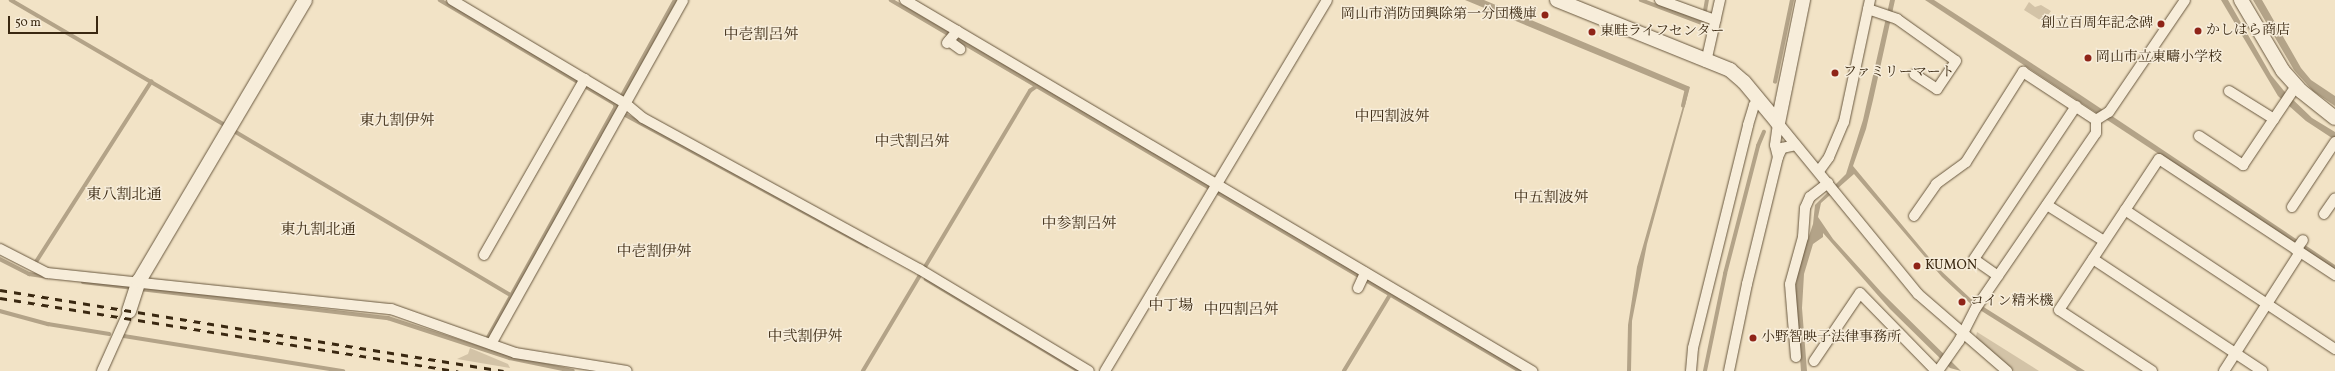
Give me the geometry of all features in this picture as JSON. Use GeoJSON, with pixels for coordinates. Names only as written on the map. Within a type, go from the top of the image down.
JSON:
{"type":"FeatureCollection","features":[{"type":"Feature","properties":{"kind":"street"},"geometry":{"type":"LineString","coordinates":[[102,371],[128,314],[138,286],[305,0]]}},
{"type":"Feature","properties":{"kind":"street"},"geometry":{"type":"LineString","coordinates":[[452,0],[583,83],[621,101],[643,118],[922,271],[1089,371]]}},
{"type":"Feature","properties":{"kind":"street"},"geometry":{"type":"LineString","coordinates":[[487,342],[621,101],[683,0]]}},
{"type":"Feature","properties":{"kind":"street"},"geometry":{"type":"LineString","coordinates":[[905,0],[952,37],[1122,133],[1362,280],[1525,369]]}},
{"type":"Feature","properties":{"kind":"street"},"geometry":{"type":"LineString","coordinates":[[1105,371],[1327,0]]}},
{"type":"Feature","properties":{"kind":"street"},"geometry":{"type":"LineString","coordinates":[[1556,0],[1738,75],[1819,171],[1918,294],[2008,371]]}},
{"type":"Feature","properties":{"kind":"street"},"geometry":{"type":"LineString","coordinates":[[1660,0],[1715,20]]}},
{"type":"Feature","properties":{"kind":"street"},"geometry":{"type":"LineString","coordinates":[[1706,62],[1720,0]]}},
{"type":"Feature","properties":{"kind":"street"},"geometry":{"type":"LineString","coordinates":[[1778,157],[1775,145],[1778,123],[1804,0]]}},
{"type":"Feature","properties":{"kind":"street"},"geometry":{"type":"LineString","coordinates":[[1814,361],[1860,293],[1941,366],[1978,306],[2096,133],[2101,117],[2186,0]]}},
{"type":"Feature","properties":{"kind":"street"},"geometry":{"type":"LineString","coordinates":[[2244,2],[2290,95],[2335,118]]}},
{"type":"Feature","properties":{"kind":"street"},"geometry":{"type":"LineString","coordinates":[[1819,171],[1829,157],[1844,122],[1869,5],[1956,61],[1938,89],[1914,74]]}},
{"type":"Feature","properties":{"kind":"street"},"geometry":{"type":"LineString","coordinates":[[952,37],[960,49]]}},
{"type":"Feature","properties":{"kind":"street"},"geometry":{"type":"LineString","coordinates":[[1914,216],[1936,184],[1966,162],[2023,72],[2076,106],[2101,117]]}},
{"type":"Feature","properties":{"kind":"street"},"geometry":{"type":"LineString","coordinates":[[484,255],[583,83]]}},
{"type":"Feature","properties":{"kind":"street"},"geometry":{"type":"LineString","coordinates":[[2229,91],[2274,119]]}},
{"type":"Feature","properties":{"kind":"street"},"geometry":{"type":"LineString","coordinates":[[2199,136],[2243,165],[2290,95]]}},
{"type":"Feature","properties":{"kind":"street"},"geometry":{"type":"LineString","coordinates":[[1691,371],[1693,348],[1748,125],[1754,105],[1760,100]]}},
{"type":"Feature","properties":{"kind":"street"},"geometry":{"type":"LineString","coordinates":[[1998,276],[1974,259],[2076,106]]}},
{"type":"Feature","properties":{"kind":"street"},"geometry":{"type":"LineString","coordinates":[[2292,207],[2335,142]]}},
{"type":"Feature","properties":{"kind":"street"},"geometry":{"type":"LineString","coordinates":[[1729,371],[1747,284],[1778,157],[1782,148],[1796,145]]}},
{"type":"Feature","properties":{"kind":"street"},"geometry":{"type":"LineString","coordinates":[[2152,371],[2059,310],[2159,159],[2300,246],[2335,275]]}},
{"type":"Feature","properties":{"kind":"street"},"geometry":{"type":"LineString","coordinates":[[1796,357],[1790,284],[1803,237],[1805,208],[1810,196],[1828,183]]}},
{"type":"Feature","properties":{"kind":"street"},"geometry":{"type":"LineString","coordinates":[[2324,214],[2335,198]]}},
{"type":"Feature","properties":{"kind":"street"},"geometry":{"type":"LineString","coordinates":[[2047,205],[2104,241]]}},
{"type":"Feature","properties":{"kind":"street"},"geometry":{"type":"LineString","coordinates":[[2125,210],[2335,349]]}},
{"type":"Feature","properties":{"kind":"street"},"geometry":{"type":"LineString","coordinates":[[2224,371],[2267,304],[2300,246]]}},
{"type":"Feature","properties":{"kind":"street"},"geometry":{"type":"LineString","coordinates":[[0,249],[47,273],[138,286],[391,309],[515,353],[627,371]]}},
{"type":"Feature","properties":{"kind":"street"},"geometry":{"type":"LineString","coordinates":[[2093,259],[2262,371]]}},
{"type":"Feature","properties":{"kind":"shaded area"},"geometry":{"type":"Polygon","coordinates":[[[1465,0],[1484,0],[1690,87],[1647,244],[1632,321],[1631,371],[1627,371],[1628,325],[1637,267],[1687,92],[1465,0]]]}},
{"type":"Feature","properties":{"kind":"shaded area"},"geometry":{"type":"Polygon","coordinates":[[[1890,0],[1895,0],[1873,100],[1866,129],[1853,166],[1937,267],[1971,299],[2085,371],[2077,371],[1972,305],[1942,277],[1854,174],[1821,203],[1818,217],[1833,239],[1882,293],[1961,371],[1950,368],[1890,309],[1823,233],[1823,237],[1813,244],[1804,274],[1802,308],[1807,371],[1801,371],[1795,291],[1798,269],[1813,224],[1815,205],[1846,174],[1863,120],[1890,0]]]}},
{"type":"Feature","properties":{"kind":"shaded area"},"geometry":{"type":"Polygon","coordinates":[[[1925,0],[1934,0],[2079,94],[2335,265],[2335,270],[1925,0]]]}},
{"type":"Feature","properties":{"kind":"shaded area"},"geometry":{"type":"Polygon","coordinates":[[[2221,0],[2228,0],[2271,75],[2284,91],[2312,118],[2335,132],[2335,140],[2306,121],[2278,96],[2221,0]]]}},
{"type":"Feature","properties":{"kind":"shaded area"},"geometry":{"type":"Polygon","coordinates":[[[2253,0],[2262,0],[2301,68],[2311,80],[2335,96],[2335,106],[2313,91],[2294,70],[2253,0]]]}},
{"type":"Feature","properties":{"kind":"shaded area"},"geometry":{"type":"Polygon","coordinates":[[[2029,2],[2035,7],[2041,5],[2051,11],[2043,22],[2024,10],[2029,2]]]}},
{"type":"Feature","properties":{"kind":"shaded area"},"geometry":{"type":"Polygon","coordinates":[[[1977,332],[2039,371],[2014,371],[1975,341],[1977,332]]]}},
{"type":"Feature","properties":{"kind":"shaded area"},"geometry":{"type":"Polygon","coordinates":[[[470,348],[508,364],[510,368],[457,359],[468,354],[470,348]]]}},
{"type":"Feature","properties":{"kind":"waterway"},"geometry":{"type":"LineString","coordinates":[[11,0],[223,124]]}},
{"type":"Feature","properties":{"kind":"waterway"},"geometry":{"type":"LineString","coordinates":[[440,0],[615,104],[617,109]]}},
{"type":"Feature","properties":{"kind":"waterway"},"geometry":{"type":"LineString","coordinates":[[486,341],[675,0]]}},
{"type":"Feature","properties":{"kind":"waterway"},"geometry":{"type":"LineString","coordinates":[[891,0],[1520,371]]}},
{"type":"Feature","properties":{"kind":"waterway"},"geometry":{"type":"LineString","coordinates":[[1641,0],[1702,23],[1703,19]]}},
{"type":"Feature","properties":{"kind":"waterway"},"geometry":{"type":"LineString","coordinates":[[1705,11],[1707,0]]}},
{"type":"Feature","properties":{"kind":"waterway"},"geometry":{"type":"LineString","coordinates":[[1775,82],[1792,0]]}},
{"type":"Feature","properties":{"kind":"waterway"},"geometry":{"type":"LineString","coordinates":[[36,262],[151,82]]}},
{"type":"Feature","properties":{"kind":"waterway"},"geometry":{"type":"LineString","coordinates":[[863,371],[1030,91],[1037,86]]}},
{"type":"Feature","properties":{"kind":"waterway"},"geometry":{"type":"LineString","coordinates":[[1683,106],[1687,88]]}},
{"type":"Feature","properties":{"kind":"waterway"},"geometry":{"type":"LineString","coordinates":[[622,113],[867,246]]}},
{"type":"Feature","properties":{"kind":"waterway"},"geometry":{"type":"LineString","coordinates":[[236,132],[510,295]]}},
{"type":"Feature","properties":{"kind":"waterway"},"geometry":{"type":"LineString","coordinates":[[1705,371],[1725,274],[1758,146],[1764,132]]}},
{"type":"Feature","properties":{"kind":"waterway"},"geometry":{"type":"LineString","coordinates":[[0,259],[29,274],[47,277]]}},
{"type":"Feature","properties":{"kind":"waterway"},"geometry":{"type":"LineString","coordinates":[[926,279],[1079,371]]}},
{"type":"Feature","properties":{"kind":"waterway"},"geometry":{"type":"LineString","coordinates":[[83,282],[134,288]]}},
{"type":"Feature","properties":{"kind":"waterway"},"geometry":{"type":"LineString","coordinates":[[140,289],[388,318],[510,358],[573,371]]}},
{"type":"Feature","properties":{"kind":"waterway"},"geometry":{"type":"LineString","coordinates":[[1344,371],[1390,295]]}},
{"type":"Feature","properties":{"kind":"waterway"},"geometry":{"type":"LineString","coordinates":[[0,311],[48,324],[109,334]]}},
{"type":"Feature","properties":{"kind":"waterway"},"geometry":{"type":"LineString","coordinates":[[124,336],[343,371]]}},
{"type":"Feature","properties":{"kind":"railway"},"geometry":{"type":"LineString","coordinates":[[0,290],[504,371]]}},
{"type":"Feature","properties":{"kind":"railway"},"geometry":{"type":"LineString","coordinates":[[0,298],[458,371]]}},
{"type":"Feature","properties":{"kind":"place","name":"岡山市消防団興除第一分団機庫"},"geometry":{"type":"Point","coordinates":[1545,15]}},
{"type":"Feature","properties":{"kind":"place","name":"創立百周年記念碑"},"geometry":{"type":"Point","coordinates":[2161,24]}},
{"type":"Feature","properties":{"kind":"place","name":"かしはら商店"},"geometry":{"type":"Point","coordinates":[2198,31]}},
{"type":"Feature","properties":{"kind":"place","name":"東畦ライフセンター"},"geometry":{"type":"Point","coordinates":[1592,32]}},
{"type":"Feature","properties":{"kind":"place","name":"岡山市立東疇小学校"},"geometry":{"type":"Point","coordinates":[2088,58]}},
{"type":"Feature","properties":{"kind":"place","name":"ファミリーマート"},"geometry":{"type":"Point","coordinates":[1835,73]}},
{"type":"Feature","properties":{"kind":"place","name":"KUMON"},"geometry":{"type":"Point","coordinates":[1917,266]}},
{"type":"Feature","properties":{"kind":"place","name":"コイン精米機"},"geometry":{"type":"Point","coordinates":[1962,302]}},
{"type":"Feature","properties":{"kind":"place","name":"小野智映子法律事務所"},"geometry":{"type":"Point","coordinates":[1753,338]}},
{"type":"Feature","properties":{"kind":"district","name":"中壱割呂舛"},"geometry":{"type":"Point","coordinates":[761,36]}},
{"type":"Feature","properties":{"kind":"district","name":"中四割波舛"},"geometry":{"type":"Point","coordinates":[1392,118]}},
{"type":"Feature","properties":{"kind":"district","name":"東九割伊舛"},"geometry":{"type":"Point","coordinates":[397,122]}},
{"type":"Feature","properties":{"kind":"district","name":"中弐割呂舛"},"geometry":{"type":"Point","coordinates":[912,143]}},
{"type":"Feature","properties":{"kind":"district","name":"東八割北通"},"geometry":{"type":"Point","coordinates":[124,196]}},
{"type":"Feature","properties":{"kind":"district","name":"中五割波舛"},"geometry":{"type":"Point","coordinates":[1551,199]}},
{"type":"Feature","properties":{"kind":"district","name":"中参割呂舛"},"geometry":{"type":"Point","coordinates":[1079,225]}},
{"type":"Feature","properties":{"kind":"district","name":"東九割北通"},"geometry":{"type":"Point","coordinates":[318,231]}},
{"type":"Feature","properties":{"kind":"district","name":"中壱割伊舛"},"geometry":{"type":"Point","coordinates":[654,253]}},
{"type":"Feature","properties":{"kind":"district","name":"中丁場"},"geometry":{"type":"Point","coordinates":[1171,307]}},
{"type":"Feature","properties":{"kind":"district","name":"中四割呂舛"},"geometry":{"type":"Point","coordinates":[1241,311]}},
{"type":"Feature","properties":{"kind":"district","name":"中弐割伊舛"},"geometry":{"type":"Point","coordinates":[805,338]}}]}
